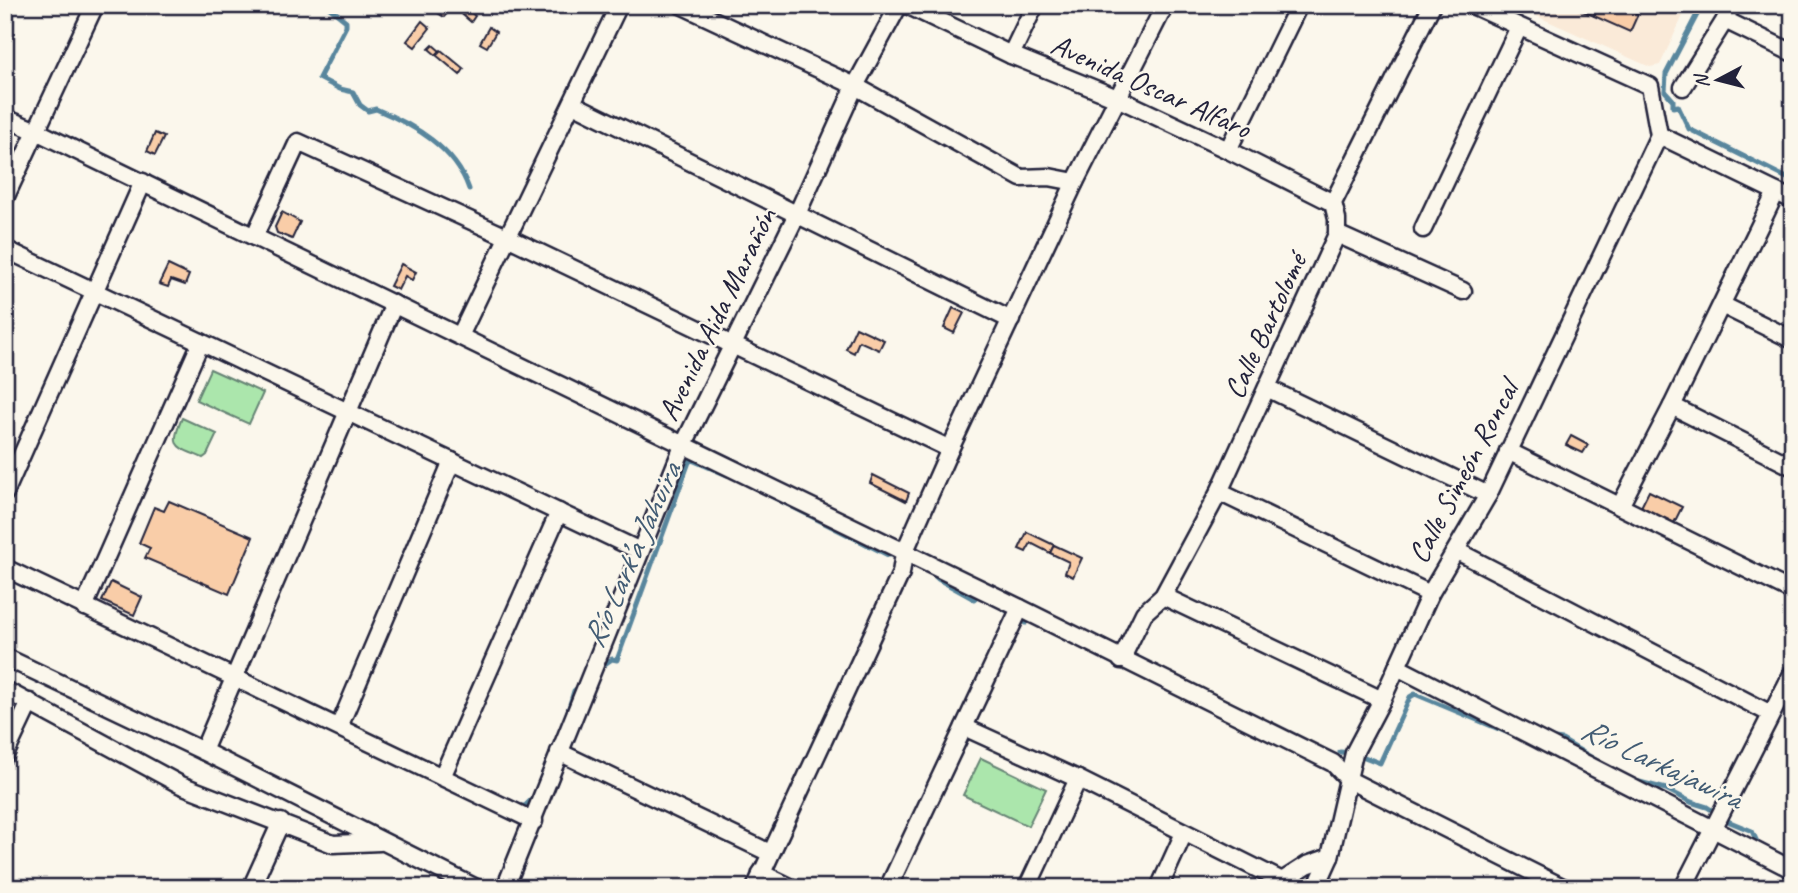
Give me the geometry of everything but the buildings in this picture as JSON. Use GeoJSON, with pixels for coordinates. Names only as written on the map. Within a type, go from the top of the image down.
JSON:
{"type":"FeatureCollection","features":[{"type":"Feature","properties":{"kind":"street"},"geometry":{"type":"LineString","coordinates":[[5,198],[94,5]]}},
{"type":"Feature","properties":{"kind":"street"},"geometry":{"type":"LineString","coordinates":[[460,336],[620,5]]}},
{"type":"Feature","properties":{"kind":"street"},"geometry":{"type":"LineString","coordinates":[[681,5],[855,86],[1021,178],[1049,177],[1075,182]]}},
{"type":"Feature","properties":{"kind":"street","name":"Avenida Aida Marañón"},"geometry":{"type":"LineString","coordinates":[[505,888],[683,446],[734,346],[855,86],[899,5]]}},
{"type":"Feature","properties":{"kind":"street","name":"Avenida Oscar Alfaro"},"geometry":{"type":"LineString","coordinates":[[907,5],[1011,55],[1117,98],[1333,203]]}},
{"type":"Feature","properties":{"kind":"street"},"geometry":{"type":"LineString","coordinates":[[1011,55],[1035,5]]}},
{"type":"Feature","properties":{"kind":"street"},"geometry":{"type":"LineString","coordinates":[[792,888],[758,880],[901,573],[904,553],[950,449],[1075,182],[1165,5]]}},
{"type":"Feature","properties":{"kind":"street"},"geometry":{"type":"LineString","coordinates":[[1228,150],[1299,5]]}},
{"type":"Feature","properties":{"kind":"street"},"geometry":{"type":"LineString","coordinates":[[1333,203],[1432,5]]}},
{"type":"Feature","properties":{"kind":"street"},"geometry":{"type":"LineString","coordinates":[[1472,5],[1650,86],[1659,135],[1793,201]]}},
{"type":"Feature","properties":{"kind":"street"},"geometry":{"type":"LineString","coordinates":[[1683,87],[1728,12],[1793,53]]}},
{"type":"Feature","properties":{"kind":"street"},"geometry":{"type":"LineString","coordinates":[[1423,229],[1519,27]]}},
{"type":"Feature","properties":{"kind":"street"},"geometry":{"type":"LineString","coordinates":[[573,104],[1011,320]]}},
{"type":"Feature","properties":{"kind":"street"},"geometry":{"type":"LineString","coordinates":[[5,118],[460,336],[1334,763],[1349,780],[1564,888]]}},
{"type":"Feature","properties":{"kind":"street","name":"Calle Simeón Roncal"},"geometry":{"type":"LineString","coordinates":[[1315,888],[1330,857],[1354,753],[1382,700],[1430,594],[1488,495],[1659,135]]}},
{"type":"Feature","properties":{"kind":"street"},"geometry":{"type":"LineString","coordinates":[[254,237],[298,142],[509,238],[950,449]]}},
{"type":"Feature","properties":{"kind":"street"},"geometry":{"type":"LineString","coordinates":[[5,493],[142,182]]}},
{"type":"Feature","properties":{"kind":"street"},"geometry":{"type":"LineString","coordinates":[[1620,506],[1776,192]]}},
{"type":"Feature","properties":{"kind":"street","name":"Calle Bartolomé"},"geometry":{"type":"LineString","coordinates":[[1121,660],[1144,613],[1163,596],[1219,492],[1337,234],[1338,219],[1333,203]]}},
{"type":"Feature","properties":{"kind":"street"},"geometry":{"type":"LineString","coordinates":[[1337,234],[1463,290]]}},
{"type":"Feature","properties":{"kind":"street"},"geometry":{"type":"LineString","coordinates":[[5,249],[640,551]]}},
{"type":"Feature","properties":{"kind":"street"},"geometry":{"type":"LineString","coordinates":[[203,751],[394,304]]}},
{"type":"Feature","properties":{"kind":"street"},"geometry":{"type":"LineString","coordinates":[[1722,305],[1793,340]]}},
{"type":"Feature","properties":{"kind":"street"},"geometry":{"type":"LineString","coordinates":[[84,607],[201,342]]}},
{"type":"Feature","properties":{"kind":"street"},"geometry":{"type":"LineString","coordinates":[[1267,388],[1488,495]]}},
{"type":"Feature","properties":{"kind":"street"},"geometry":{"type":"LineString","coordinates":[[1672,406],[1793,467]]}},
{"type":"Feature","properties":{"kind":"street"},"geometry":{"type":"LineString","coordinates":[[1508,452],[1793,592]]}},
{"type":"Feature","properties":{"kind":"street"},"geometry":{"type":"LineString","coordinates":[[339,727],[452,461]]}},
{"type":"Feature","properties":{"kind":"street"},"geometry":{"type":"LineString","coordinates":[[1219,492],[1430,594]]}},
{"type":"Feature","properties":{"kind":"street"},"geometry":{"type":"LineString","coordinates":[[442,777],[559,512]]}},
{"type":"Feature","properties":{"kind":"street"},"geometry":{"type":"LineString","coordinates":[[1457,551],[1771,713]]}},
{"type":"Feature","properties":{"kind":"street"},"geometry":{"type":"LineString","coordinates":[[5,568],[534,821]]}},
{"type":"Feature","properties":{"kind":"street"},"geometry":{"type":"LineString","coordinates":[[1163,596],[1382,700]]}},
{"type":"Feature","properties":{"kind":"street"},"geometry":{"type":"LineString","coordinates":[[888,888],[1020,608]]}},
{"type":"Feature","properties":{"kind":"street"},"geometry":{"type":"LineString","coordinates":[[5,657],[203,751],[476,888]]}},
{"type":"Feature","properties":{"kind":"street"},"geometry":{"type":"LineString","coordinates":[[1397,667],[1793,870]]}},
{"type":"Feature","properties":{"kind":"street"},"geometry":{"type":"LineString","coordinates":[[1683,888],[1793,672]]}},
{"type":"Feature","properties":{"kind":"street"},"geometry":{"type":"LineString","coordinates":[[5,690],[181,785],[333,844],[383,842]]}},
{"type":"Feature","properties":{"kind":"street"},"geometry":{"type":"LineString","coordinates":[[5,755],[30,702]]}},
{"type":"Feature","properties":{"kind":"street"},"geometry":{"type":"LineString","coordinates":[[964,727],[1078,779],[1282,884],[1307,865],[1330,857]]}},
{"type":"Feature","properties":{"kind":"street"},"geometry":{"type":"LineString","coordinates":[[559,752],[770,853]]}},
{"type":"Feature","properties":{"kind":"street"},"geometry":{"type":"LineString","coordinates":[[1027,888],[1078,779]]}},
{"type":"Feature","properties":{"kind":"street"},"geometry":{"type":"LineString","coordinates":[[251,888],[281,822]]}},
{"type":"Feature","properties":{"kind":"street"},"geometry":{"type":"LineString","coordinates":[[1159,888],[1184,833]]}},
{"type":"Feature","properties":{"kind":"shaded area"},"geometry":{"type":"Polygon","coordinates":[[[1512,5],[1688,5],[1660,65],[1650,67],[1512,5]]]}},
{"type":"Feature","properties":{"kind":"green space"},"geometry":{"type":"Polygon","coordinates":[[[210,369],[263,393],[249,424],[196,400],[210,369]]]}},
{"type":"Feature","properties":{"kind":"green space"},"geometry":{"type":"Polygon","coordinates":[[[182,418],[217,434],[203,458],[178,445],[176,435],[182,418]]]}},
{"type":"Feature","properties":{"kind":"green space"},"geometry":{"type":"Polygon","coordinates":[[[981,758],[1046,789],[1028,826],[963,795],[981,758]]]}},
{"type":"Feature","properties":{"kind":"waterway","name":"Río Larkajawira"},"geometry":{"type":"LineString","coordinates":[[326,5],[346,21],[346,26],[319,78],[340,89],[353,92],[360,105],[368,111],[376,109],[390,115],[432,140],[454,161],[469,189]]}},
{"type":"Feature","properties":{"kind":"waterway","name":"Río Lark’a Jahuira"},"geometry":{"type":"LineString","coordinates":[[1702,5],[1666,74],[1665,91],[1673,100],[1673,107],[1678,106],[1689,129],[1793,181]]}},
{"type":"Feature","properties":{"kind":"waterway","name":"Río Lark’a Jahuira"},"geometry":{"type":"LineString","coordinates":[[599,668],[612,659],[617,660],[689,462],[692,460],[727,475]]}},
{"type":"Feature","properties":{"kind":"waterway","name":"Río Lark’a Jahuira"},"geometry":{"type":"LineString","coordinates":[[771,496],[888,555],[898,555]]}},
{"type":"Feature","properties":{"kind":"waterway","name":"Río Lark’a Jahuira"},"geometry":{"type":"LineString","coordinates":[[928,570],[938,579],[974,599],[977,596],[982,597]]}},
{"type":"Feature","properties":{"kind":"waterway","name":"Río Lark’a Jahuira"},"geometry":{"type":"LineString","coordinates":[[991,601],[1026,623]]}},
{"type":"Feature","properties":{"kind":"waterway","name":"Río Lark’a Jahuira"},"geometry":{"type":"LineString","coordinates":[[565,721],[574,691],[582,684]]}},
{"type":"Feature","properties":{"kind":"waterway","name":"Río Larkajawira"},"geometry":{"type":"LineString","coordinates":[[1340,752],[1354,753],[1380,763],[1410,697],[1415,694],[1518,737]]}},
{"type":"Feature","properties":{"kind":"waterway","name":"Río Larkajawira"},"geometry":{"type":"LineString","coordinates":[[1548,738],[1562,740],[1614,771]]}},
{"type":"Feature","properties":{"kind":"waterway","name":"Río Larkajawira"},"geometry":{"type":"LineString","coordinates":[[1632,780],[1666,789],[1707,807],[1730,822],[1752,831],[1758,844],[1763,846]]}},
{"type":"Feature","properties":{"kind":"waterway","name":"Río Lark’a Jahuira"},"geometry":{"type":"LineString","coordinates":[[516,806],[525,806],[536,795]]}}]}
